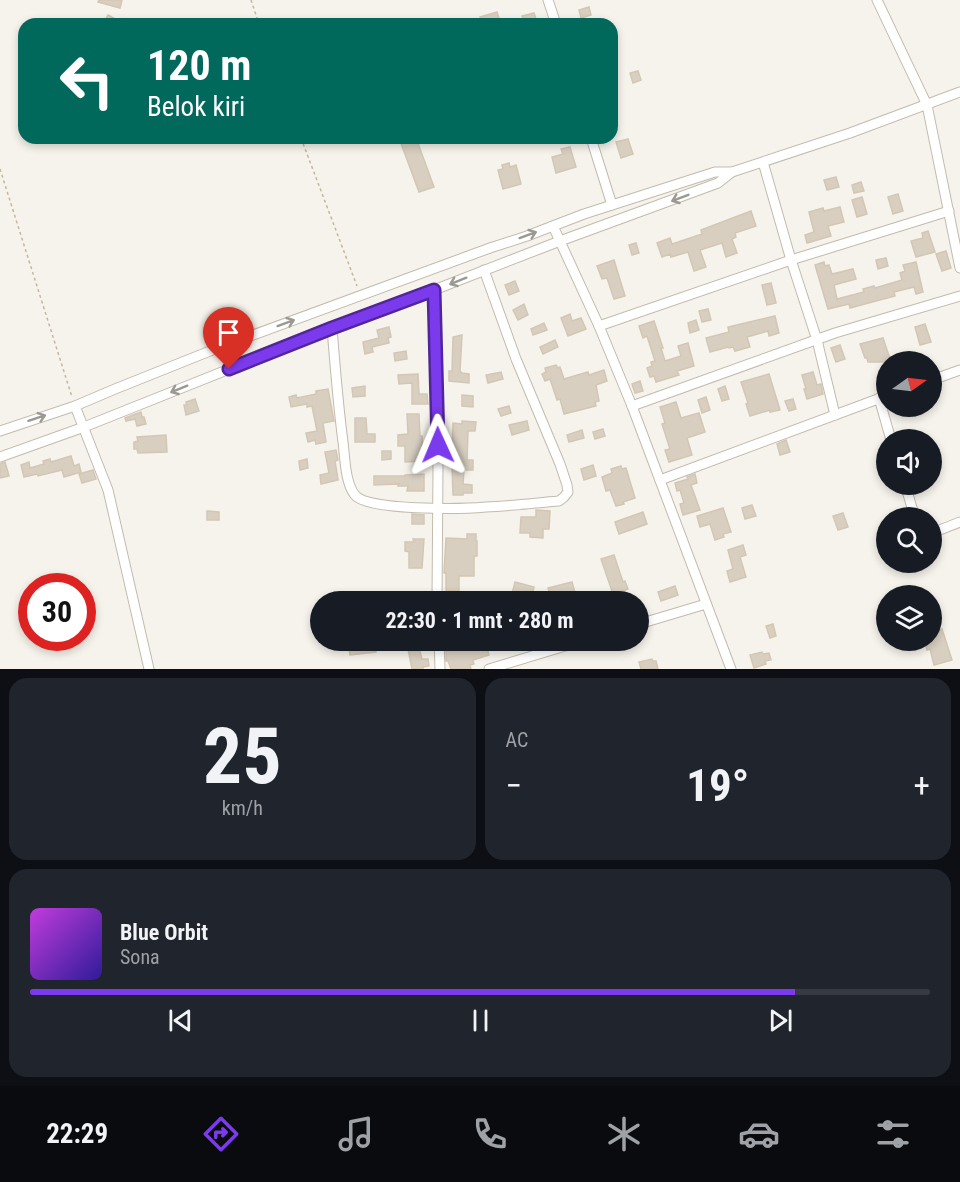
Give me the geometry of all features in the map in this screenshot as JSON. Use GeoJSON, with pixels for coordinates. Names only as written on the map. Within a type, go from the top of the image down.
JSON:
{"type":"FeatureCollection","features":[{"type":"Feature","properties":{"kind":"street"},"geometry":{"type":"LineString","coordinates":[[548,0],[554,18]]}},
{"type":"Feature","properties":{"kind":"street"},"geometry":{"type":"LineString","coordinates":[[877,0],[927,105],[960,268]]}},
{"type":"Feature","properties":{"kind":"street"},"geometry":{"type":"LineString","coordinates":[[0,431],[75,406],[215,349],[584,214],[715,172],[732,172],[763,162],[850,133],[960,92]]}},
{"type":"Feature","properties":{"kind":"street"},"geometry":{"type":"LineString","coordinates":[[593,144],[612,205]]}},
{"type":"Feature","properties":{"kind":"street"},"geometry":{"type":"LineString","coordinates":[[763,162],[790,260],[816,340],[835,415]]}},
{"type":"Feature","properties":{"kind":"street"},"geometry":{"type":"LineString","coordinates":[[0,457],[84,427],[332,328],[718,183],[732,172]]}},
{"type":"Feature","properties":{"kind":"street"},"geometry":{"type":"LineString","coordinates":[[599,326],[790,260],[949,211]]}},
{"type":"Feature","properties":{"kind":"street"},"geometry":{"type":"LineString","coordinates":[[584,214],[590,231]]}},
{"type":"Feature","properties":{"kind":"street"},"geometry":{"type":"LineString","coordinates":[[553,225],[632,406],[732,669]]}},
{"type":"Feature","properties":{"kind":"street"},"geometry":{"type":"LineString","coordinates":[[332,328],[346,470],[350,487],[356,497],[365,502],[382,505],[438,508],[559,501],[568,492],[567,484],[516,359],[484,270]]}},
{"type":"Feature","properties":{"kind":"street"},"geometry":{"type":"LineString","coordinates":[[434,290],[438,467],[437,591]]}},
{"type":"Feature","properties":{"kind":"street"},"geometry":{"type":"LineString","coordinates":[[632,406],[835,333],[960,296]]}},
{"type":"Feature","properties":{"kind":"street"},"geometry":{"type":"LineString","coordinates":[[942,376],[960,370]]}},
{"type":"Feature","properties":{"kind":"street"},"geometry":{"type":"LineString","coordinates":[[660,480],[876,400]]}},
{"type":"Feature","properties":{"kind":"street"},"geometry":{"type":"LineString","coordinates":[[75,406],[108,490],[149,669]]}},
{"type":"Feature","properties":{"kind":"street"},"geometry":{"type":"LineString","coordinates":[[942,529],[960,522]]}},
{"type":"Feature","properties":{"kind":"street"},"geometry":{"type":"LineString","coordinates":[[649,621],[706,604]]}},
{"type":"Feature","properties":{"kind":"street"},"geometry":{"type":"LineString","coordinates":[[439,651],[440,669]]}},
{"type":"Feature","properties":{"kind":"street"},"geometry":{"type":"LineString","coordinates":[[489,669],[549,651]]}},
{"type":"Feature","properties":{"kind":"path"},"geometry":{"type":"LineString","coordinates":[[251,0],[257,18]]}},
{"type":"Feature","properties":{"kind":"path"},"geometry":{"type":"LineString","coordinates":[[303,144],[361,296]]}},
{"type":"Feature","properties":{"kind":"path"},"geometry":{"type":"LineString","coordinates":[[0,169],[75,406]]}},
{"type":"Feature","properties":{"kind":"building"},"geometry":{"type":"Polygon","coordinates":[[[99,0],[122,0],[120,8],[98,2],[99,0]]]}},
{"type":"Feature","properties":{"kind":"building"},"geometry":{"type":"Polygon","coordinates":[[[589,7],[591,15],[581,18],[579,10],[589,7]]]}},
{"type":"Feature","properties":{"kind":"building"},"geometry":{"type":"Polygon","coordinates":[[[497,12],[499,18],[480,18],[497,12]]]}},
{"type":"Feature","properties":{"kind":"building"},"geometry":{"type":"Polygon","coordinates":[[[534,13],[536,18],[522,18],[522,16],[534,13]]]}},
{"type":"Feature","properties":{"kind":"building"},"geometry":{"type":"Polygon","coordinates":[[[638,71],[641,80],[633,83],[630,73],[638,71]]]}},
{"type":"Feature","properties":{"kind":"building"},"geometry":{"type":"Polygon","coordinates":[[[628,139],[633,154],[621,158],[617,144],[628,139]]]}},
{"type":"Feature","properties":{"kind":"building"},"geometry":{"type":"Polygon","coordinates":[[[401,144],[418,144],[434,187],[419,192],[401,144]]]}},
{"type":"Feature","properties":{"kind":"building"},"geometry":{"type":"Polygon","coordinates":[[[570,147],[576,167],[556,173],[552,157],[563,154],[561,149],[570,147]]]}},
{"type":"Feature","properties":{"kind":"building"},"geometry":{"type":"Polygon","coordinates":[[[509,163],[510,167],[516,165],[521,184],[503,189],[498,170],[503,169],[502,165],[509,163]]]}},
{"type":"Feature","properties":{"kind":"building"},"geometry":{"type":"Polygon","coordinates":[[[836,177],[839,187],[827,190],[824,180],[836,177]]]}},
{"type":"Feature","properties":{"kind":"building"},"geometry":{"type":"Polygon","coordinates":[[[861,182],[864,191],[854,193],[852,185],[861,182]]]}},
{"type":"Feature","properties":{"kind":"building"},"geometry":{"type":"Polygon","coordinates":[[[898,194],[903,211],[893,214],[888,197],[898,194]]]}},
{"type":"Feature","properties":{"kind":"building"},"geometry":{"type":"Polygon","coordinates":[[[862,197],[867,214],[857,217],[852,200],[862,197]]]}},
{"type":"Feature","properties":{"kind":"building"},"geometry":{"type":"Polygon","coordinates":[[[840,207],[844,222],[828,226],[831,236],[807,243],[805,235],[814,232],[809,212],[840,207]]]}},
{"type":"Feature","properties":{"kind":"building"},"geometry":{"type":"Polygon","coordinates":[[[751,211],[756,226],[735,233],[736,237],[732,239],[737,253],[726,257],[722,243],[700,250],[706,267],[694,271],[688,252],[662,257],[657,243],[670,238],[672,244],[702,234],[701,230],[751,211]]]}},
{"type":"Feature","properties":{"kind":"building"},"geometry":{"type":"Polygon","coordinates":[[[928,231],[935,252],[916,257],[911,241],[923,238],[922,233],[928,231]]]}},
{"type":"Feature","properties":{"kind":"building"},"geometry":{"type":"Polygon","coordinates":[[[636,243],[639,253],[632,255],[629,245],[636,243]]]}},
{"type":"Feature","properties":{"kind":"building"},"geometry":{"type":"Polygon","coordinates":[[[946,251],[951,268],[942,271],[936,254],[946,251]]]}},
{"type":"Feature","properties":{"kind":"building"},"geometry":{"type":"Polygon","coordinates":[[[886,258],[888,266],[878,269],[876,260],[886,258]]]}},
{"type":"Feature","properties":{"kind":"building"},"geometry":{"type":"Polygon","coordinates":[[[614,260],[625,296],[614,299],[607,278],[602,279],[597,266],[614,260]]]}},
{"type":"Feature","properties":{"kind":"building"},"geometry":{"type":"Polygon","coordinates":[[[824,262],[825,266],[829,265],[832,274],[853,269],[856,279],[834,285],[837,299],[864,292],[863,289],[902,280],[900,273],[905,271],[903,265],[916,262],[923,292],[916,294],[914,287],[894,292],[895,296],[850,308],[849,304],[828,309],[815,265],[824,262]]]}},
{"type":"Feature","properties":{"kind":"building"},"geometry":{"type":"Polygon","coordinates":[[[515,281],[519,291],[509,295],[505,285],[515,281]]]}},
{"type":"Feature","properties":{"kind":"building"},"geometry":{"type":"Polygon","coordinates":[[[771,283],[776,303],[767,305],[762,285],[771,283]]]}},
{"type":"Feature","properties":{"kind":"building"},"geometry":{"type":"Polygon","coordinates":[[[524,304],[528,315],[518,320],[513,310],[524,304]]]}},
{"type":"Feature","properties":{"kind":"building"},"geometry":{"type":"Polygon","coordinates":[[[708,309],[711,320],[702,322],[699,311],[708,309]]]}},
{"type":"Feature","properties":{"kind":"building"},"geometry":{"type":"Polygon","coordinates":[[[570,314],[572,321],[581,318],[586,329],[568,336],[561,318],[570,314]]]}},
{"type":"Feature","properties":{"kind":"building"},"geometry":{"type":"Polygon","coordinates":[[[775,316],[779,333],[769,336],[768,331],[747,337],[750,347],[735,351],[733,347],[728,347],[710,352],[706,338],[729,332],[728,327],[775,316]]]}},
{"type":"Feature","properties":{"kind":"building"},"geometry":{"type":"Polygon","coordinates":[[[696,320],[699,330],[690,333],[688,323],[696,320]]]}},
{"type":"Feature","properties":{"kind":"building"},"geometry":{"type":"Polygon","coordinates":[[[654,321],[665,361],[681,356],[678,346],[688,343],[694,366],[677,371],[679,375],[656,382],[654,376],[650,377],[647,368],[652,366],[651,362],[655,361],[647,336],[643,338],[639,326],[654,321]]]}},
{"type":"Feature","properties":{"kind":"building"},"geometry":{"type":"Polygon","coordinates":[[[544,323],[547,330],[533,335],[531,329],[544,323]]]}},
{"type":"Feature","properties":{"kind":"building"},"geometry":{"type":"Polygon","coordinates":[[[925,324],[931,342],[920,345],[915,327],[925,324]]]}},
{"type":"Feature","properties":{"kind":"building"},"geometry":{"type":"Polygon","coordinates":[[[389,327],[391,337],[388,338],[389,343],[372,347],[373,352],[365,354],[363,342],[379,338],[377,330],[389,327]]]}},
{"type":"Feature","properties":{"kind":"building"},"geometry":{"type":"Polygon","coordinates":[[[462,335],[460,371],[469,374],[469,383],[449,381],[449,371],[452,371],[453,337],[462,335]]]}},
{"type":"Feature","properties":{"kind":"building"},"geometry":{"type":"Polygon","coordinates":[[[883,338],[887,351],[876,351],[876,362],[868,362],[860,344],[883,338]]]}},
{"type":"Feature","properties":{"kind":"building"},"geometry":{"type":"Polygon","coordinates":[[[555,340],[558,347],[543,354],[540,347],[555,340]]]}},
{"type":"Feature","properties":{"kind":"building"},"geometry":{"type":"Polygon","coordinates":[[[840,345],[845,359],[836,362],[831,348],[840,345]]]}},
{"type":"Feature","properties":{"kind":"building"},"geometry":{"type":"Polygon","coordinates":[[[406,351],[407,359],[395,361],[394,353],[406,351]]]}},
{"type":"Feature","properties":{"kind":"building"},"geometry":{"type":"Polygon","coordinates":[[[556,365],[560,367],[564,379],[604,370],[607,381],[596,385],[599,401],[595,402],[596,406],[564,414],[560,399],[557,400],[550,379],[545,381],[542,374],[546,372],[545,368],[556,365]]]}},
{"type":"Feature","properties":{"kind":"building"},"geometry":{"type":"Polygon","coordinates":[[[501,372],[503,379],[488,383],[486,375],[501,372]]]}},
{"type":"Feature","properties":{"kind":"building"},"geometry":{"type":"Polygon","coordinates":[[[813,372],[817,385],[821,384],[823,394],[807,399],[802,375],[813,372]]]}},
{"type":"Feature","properties":{"kind":"building"},"geometry":{"type":"Polygon","coordinates":[[[418,374],[419,394],[427,394],[428,404],[412,404],[412,383],[399,384],[398,375],[418,374]]]}},
{"type":"Feature","properties":{"kind":"building"},"geometry":{"type":"Polygon","coordinates":[[[769,374],[780,410],[770,412],[770,410],[750,416],[741,382],[769,374]]]}},
{"type":"Feature","properties":{"kind":"building"},"geometry":{"type":"Polygon","coordinates":[[[640,381],[643,391],[635,393],[632,384],[640,381]]]}},
{"type":"Feature","properties":{"kind":"building"},"geometry":{"type":"Polygon","coordinates":[[[365,386],[365,396],[353,397],[352,388],[365,386]]]}},
{"type":"Feature","properties":{"kind":"building"},"geometry":{"type":"Polygon","coordinates":[[[725,386],[729,399],[722,401],[718,389],[725,386]]]}},
{"type":"Feature","properties":{"kind":"building"},"geometry":{"type":"Polygon","coordinates":[[[328,389],[334,421],[323,423],[326,442],[316,444],[315,440],[308,442],[306,433],[317,431],[312,406],[307,407],[307,404],[291,407],[289,397],[296,395],[297,398],[328,389]]]}},
{"type":"Feature","properties":{"kind":"building"},"geometry":{"type":"Polygon","coordinates":[[[462,395],[473,396],[473,407],[462,406],[462,395]]]}},
{"type":"Feature","properties":{"kind":"building"},"geometry":{"type":"Polygon","coordinates":[[[706,397],[710,410],[702,413],[698,400],[706,397]]]}},
{"type":"Feature","properties":{"kind":"building"},"geometry":{"type":"Polygon","coordinates":[[[195,399],[199,411],[186,415],[184,405],[195,399]]]}},
{"type":"Feature","properties":{"kind":"building"},"geometry":{"type":"Polygon","coordinates":[[[793,399],[796,409],[789,411],[785,401],[793,399]]]}},
{"type":"Feature","properties":{"kind":"building"},"geometry":{"type":"Polygon","coordinates":[[[676,402],[681,418],[699,413],[705,432],[687,438],[692,455],[669,462],[665,450],[670,449],[662,424],[665,423],[660,407],[676,402]]]}},
{"type":"Feature","properties":{"kind":"building"},"geometry":{"type":"Polygon","coordinates":[[[509,406],[511,413],[501,416],[498,409],[509,406]]]}},
{"type":"Feature","properties":{"kind":"building"},"geometry":{"type":"Polygon","coordinates":[[[141,412],[146,424],[137,426],[135,419],[126,421],[125,418],[141,412]]]}},
{"type":"Feature","properties":{"kind":"building"},"geometry":{"type":"Polygon","coordinates":[[[407,414],[419,414],[423,461],[405,462],[405,446],[398,446],[398,435],[408,434],[407,414]]]}},
{"type":"Feature","properties":{"kind":"building"},"geometry":{"type":"Polygon","coordinates":[[[355,418],[366,418],[367,434],[375,434],[375,442],[355,442],[355,418]]]}},
{"type":"Feature","properties":{"kind":"building"},"geometry":{"type":"Polygon","coordinates":[[[462,421],[476,422],[475,431],[468,431],[467,460],[473,460],[473,470],[464,470],[463,484],[472,485],[472,493],[453,495],[452,466],[448,466],[448,457],[452,457],[453,423],[462,424],[462,421]]]}},
{"type":"Feature","properties":{"kind":"building"},"geometry":{"type":"Polygon","coordinates":[[[527,421],[529,430],[512,435],[509,425],[527,421]]]}},
{"type":"Feature","properties":{"kind":"building"},"geometry":{"type":"Polygon","coordinates":[[[603,429],[605,436],[595,439],[593,432],[603,429]]]}},
{"type":"Feature","properties":{"kind":"building"},"geometry":{"type":"Polygon","coordinates":[[[582,430],[584,438],[569,442],[567,435],[582,430]]]}},
{"type":"Feature","properties":{"kind":"building"},"geometry":{"type":"Polygon","coordinates":[[[166,435],[167,452],[138,453],[137,449],[134,449],[134,442],[138,441],[137,437],[166,435]]]}},
{"type":"Feature","properties":{"kind":"building"},"geometry":{"type":"Polygon","coordinates":[[[786,440],[790,452],[780,455],[777,444],[786,440]]]}},
{"type":"Feature","properties":{"kind":"building"},"geometry":{"type":"Polygon","coordinates":[[[336,450],[338,480],[321,484],[320,475],[329,473],[325,452],[336,450]]]}},
{"type":"Feature","properties":{"kind":"building"},"geometry":{"type":"Polygon","coordinates":[[[382,451],[391,451],[391,459],[382,460],[382,451]]]}},
{"type":"Feature","properties":{"kind":"building"},"geometry":{"type":"Polygon","coordinates":[[[71,456],[74,466],[79,464],[81,472],[64,477],[62,470],[24,477],[21,465],[29,462],[30,468],[44,464],[43,461],[50,459],[51,462],[71,456]]]}},
{"type":"Feature","properties":{"kind":"building"},"geometry":{"type":"Polygon","coordinates":[[[307,459],[308,468],[300,470],[299,461],[307,459]]]}},
{"type":"Feature","properties":{"kind":"building"},"geometry":{"type":"Polygon","coordinates":[[[5,462],[9,476],[0,478],[0,464],[5,462]]]}},
{"type":"Feature","properties":{"kind":"building"},"geometry":{"type":"Polygon","coordinates":[[[593,465],[596,476],[584,480],[581,469],[593,465]]]}},
{"type":"Feature","properties":{"kind":"building"},"geometry":{"type":"Polygon","coordinates":[[[621,466],[622,469],[626,468],[635,498],[616,506],[610,490],[606,491],[602,477],[612,473],[611,469],[621,466]]]}},
{"type":"Feature","properties":{"kind":"building"},"geometry":{"type":"Polygon","coordinates":[[[93,470],[96,479],[82,483],[79,474],[93,470]]]}},
{"type":"Feature","properties":{"kind":"building"},"geometry":{"type":"Polygon","coordinates":[[[424,474],[424,491],[407,491],[408,486],[398,486],[399,484],[374,485],[374,476],[424,474]]]}},
{"type":"Feature","properties":{"kind":"building"},"geometry":{"type":"Polygon","coordinates":[[[695,474],[697,483],[691,485],[700,510],[683,515],[680,504],[684,503],[675,483],[695,474]]]}},
{"type":"Feature","properties":{"kind":"building"},"geometry":{"type":"Polygon","coordinates":[[[752,505],[756,516],[745,519],[742,508],[752,505]]]}},
{"type":"Feature","properties":{"kind":"building"},"geometry":{"type":"Polygon","coordinates":[[[723,508],[731,532],[715,540],[710,524],[700,527],[697,516],[723,508]]]}},
{"type":"Feature","properties":{"kind":"building"},"geometry":{"type":"Polygon","coordinates":[[[536,510],[550,511],[549,529],[543,529],[543,538],[530,537],[530,533],[520,533],[521,517],[536,517],[536,510]]]}},
{"type":"Feature","properties":{"kind":"building"},"geometry":{"type":"Polygon","coordinates":[[[207,511],[219,512],[219,520],[207,520],[207,511]]]}},
{"type":"Feature","properties":{"kind":"building"},"geometry":{"type":"Polygon","coordinates":[[[643,512],[647,524],[619,534],[615,522],[643,512]]]}},
{"type":"Feature","properties":{"kind":"building"},"geometry":{"type":"Polygon","coordinates":[[[843,513],[848,527],[838,530],[833,516],[843,513]]]}},
{"type":"Feature","properties":{"kind":"building"},"geometry":{"type":"Polygon","coordinates":[[[412,514],[424,515],[424,524],[412,524],[412,514]]]}},
{"type":"Feature","properties":{"kind":"building"},"geometry":{"type":"Polygon","coordinates":[[[467,534],[476,534],[477,556],[474,556],[474,576],[459,576],[459,591],[446,591],[446,573],[444,573],[446,538],[467,539],[467,534]]]}},
{"type":"Feature","properties":{"kind":"building"},"geometry":{"type":"Polygon","coordinates":[[[413,539],[424,539],[422,568],[409,568],[409,552],[405,551],[405,542],[414,542],[413,539]]]}},
{"type":"Feature","properties":{"kind":"building"},"geometry":{"type":"Polygon","coordinates":[[[743,545],[746,555],[740,557],[746,577],[730,582],[727,571],[733,569],[728,550],[743,545]]]}},
{"type":"Feature","properties":{"kind":"building"},"geometry":{"type":"Polygon","coordinates":[[[614,555],[623,582],[625,581],[628,589],[612,591],[601,559],[614,555]]]}},
{"type":"Feature","properties":{"kind":"building"},"geometry":{"type":"Polygon","coordinates":[[[515,582],[534,587],[533,591],[513,591],[515,582]]]}},
{"type":"Feature","properties":{"kind":"building"},"geometry":{"type":"Polygon","coordinates":[[[572,582],[575,591],[549,591],[548,588],[572,582]]]}},
{"type":"Feature","properties":{"kind":"building"},"geometry":{"type":"Polygon","coordinates":[[[675,586],[678,595],[661,601],[658,592],[675,586]]]}},
{"type":"Feature","properties":{"kind":"building"},"geometry":{"type":"Polygon","coordinates":[[[773,624],[776,636],[770,638],[766,626],[773,624]]]}},
{"type":"Feature","properties":{"kind":"building"},"geometry":{"type":"Polygon","coordinates":[[[942,629],[952,660],[934,665],[930,651],[942,651],[942,629]]]}},
{"type":"Feature","properties":{"kind":"building"},"geometry":{"type":"Polygon","coordinates":[[[349,651],[376,652],[350,655],[349,651]]]}},
{"type":"Feature","properties":{"kind":"building"},"geometry":{"type":"Polygon","coordinates":[[[408,651],[420,651],[422,659],[428,659],[429,666],[423,669],[412,669],[408,651]]]}},
{"type":"Feature","properties":{"kind":"building"},"geometry":{"type":"Polygon","coordinates":[[[446,651],[488,651],[489,655],[473,660],[474,664],[470,665],[471,669],[451,669],[446,661],[446,651]]]}},
{"type":"Feature","properties":{"kind":"building"},"geometry":{"type":"Polygon","coordinates":[[[762,652],[763,654],[769,653],[771,660],[754,668],[750,655],[762,652]]]}},
{"type":"Feature","properties":{"kind":"building"},"geometry":{"type":"Polygon","coordinates":[[[652,659],[656,661],[658,669],[641,669],[639,662],[652,659]]]}},
{"type":"Feature","properties":{"kind":"route"},"geometry":{"type":"LineString","coordinates":[[229,369],[434,290],[438,445]]}}]}
